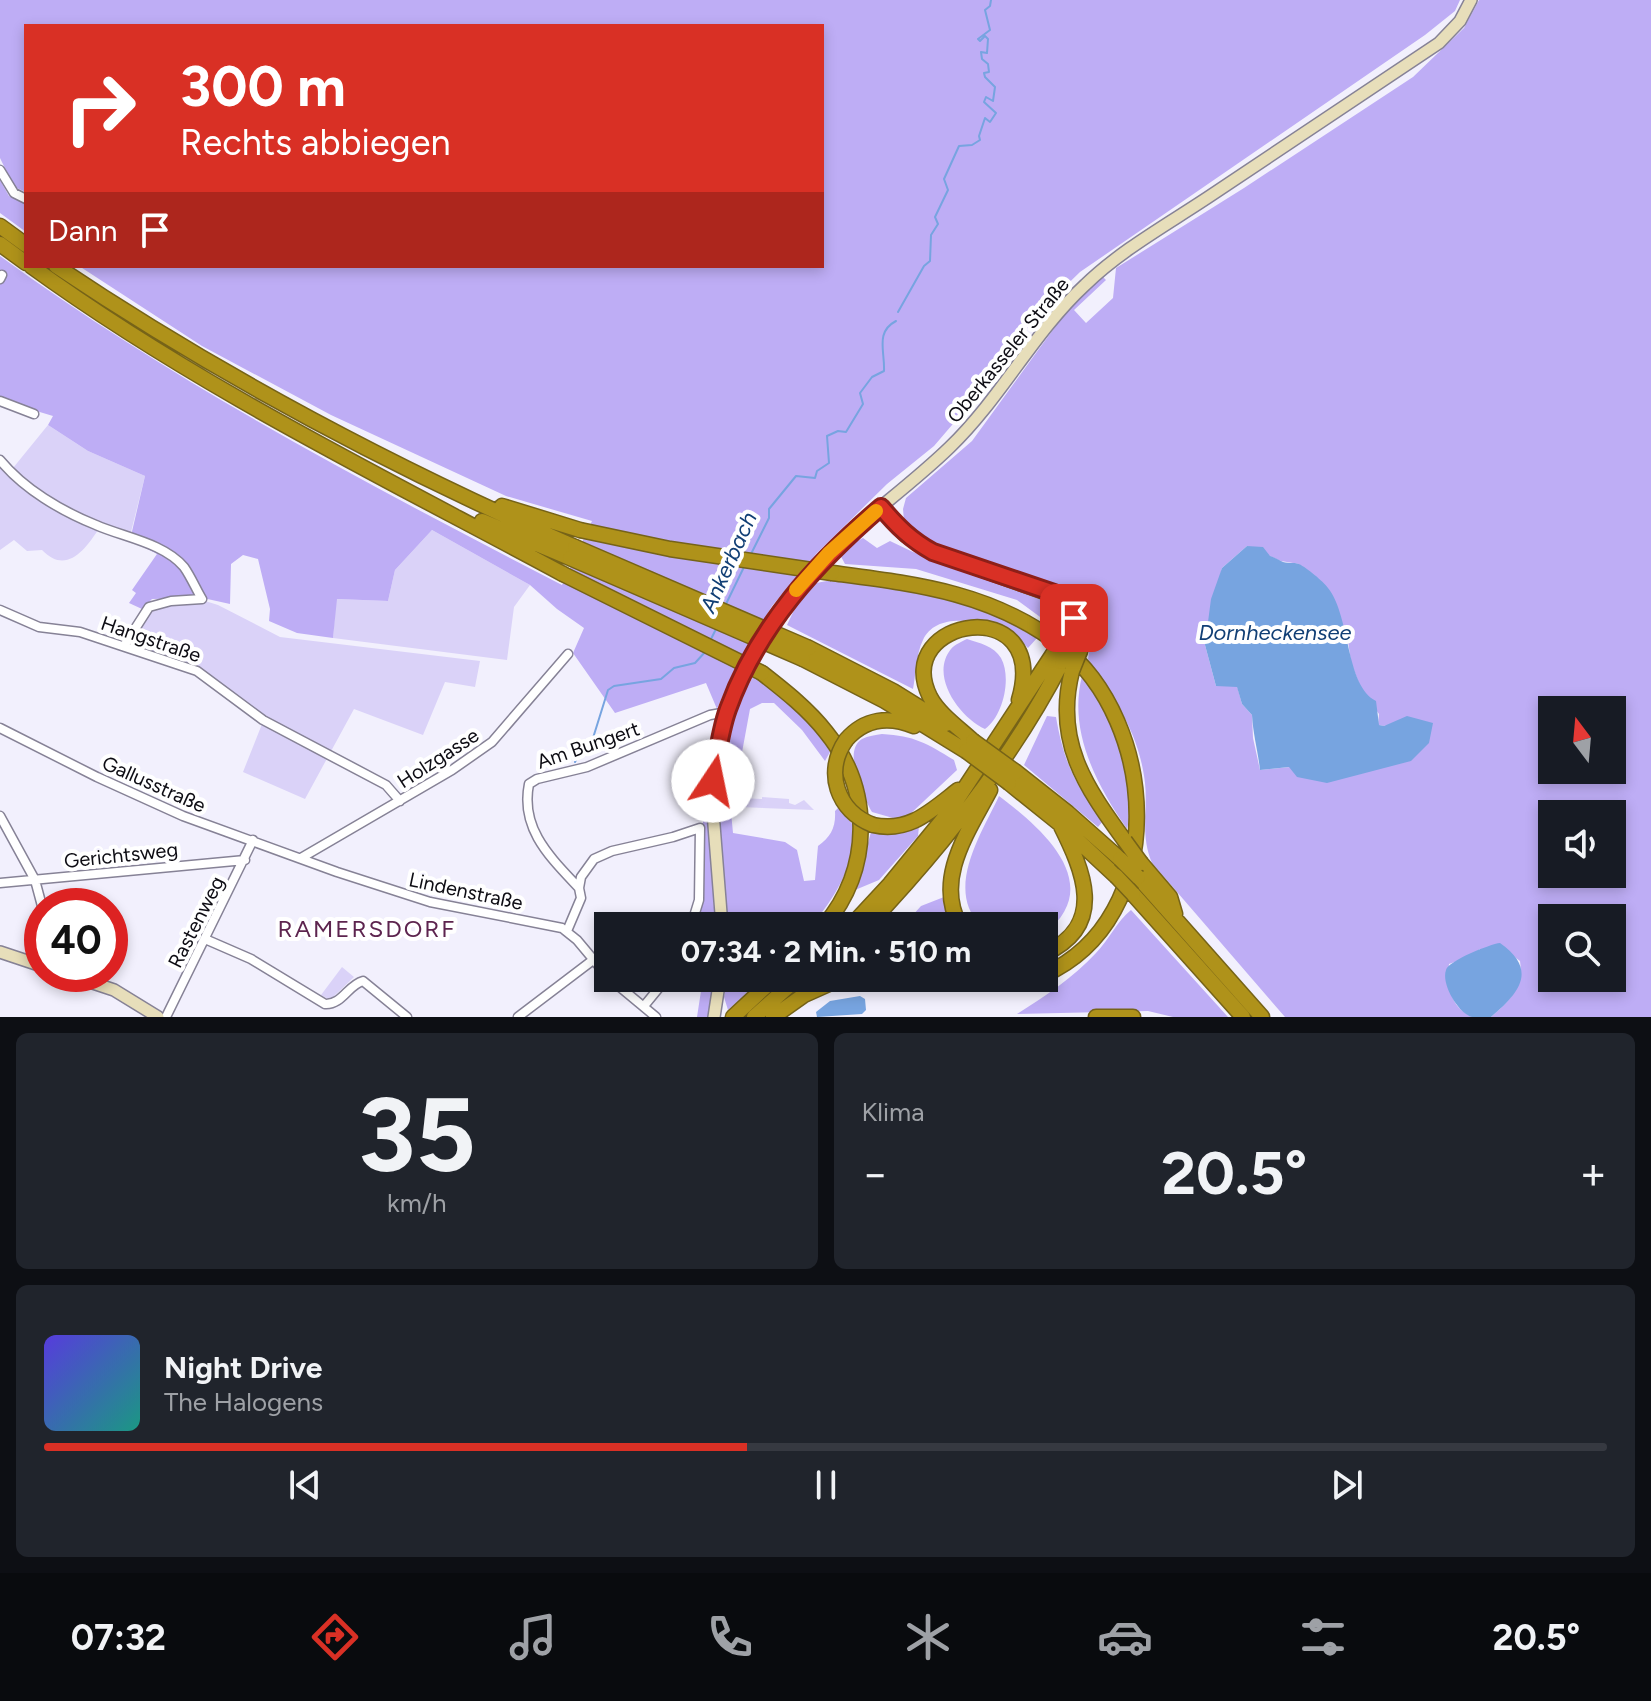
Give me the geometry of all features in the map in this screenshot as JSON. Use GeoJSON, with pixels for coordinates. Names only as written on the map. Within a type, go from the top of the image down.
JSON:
{"type":"FeatureCollection","features":[{"type":"Feature","properties":{"kind":"highway"},"geometry":{"type":"LineString","coordinates":[[0,226],[24,244]]}},
{"type":"Feature","properties":{"kind":"highway"},"geometry":{"type":"LineString","coordinates":[[0,244],[24,261]]}},
{"type":"Feature","properties":{"kind":"highway"},"geometry":{"type":"LineString","coordinates":[[34,268],[145,342],[273,418],[563,574],[762,673],[803,707],[828,733],[845,760],[855,785],[862,829],[859,854],[847,891],[833,912]]}},
{"type":"Feature","properties":{"kind":"highway"},"geometry":{"type":"LineString","coordinates":[[59,268],[228,374],[339,435],[572,552]]}},
{"type":"Feature","properties":{"kind":"highway"},"geometry":{"type":"LineString","coordinates":[[441,486],[580,530],[670,549],[954,593],[1010,614],[1073,656],[1092,678],[1126,743],[1136,785],[1137,824],[1123,890],[1111,915],[1099,933],[1058,968]]}},
{"type":"Feature","properties":{"kind":"highway"},"geometry":{"type":"LineString","coordinates":[[404,488],[572,552],[893,691],[1120,859],[1140,870],[1170,897],[1177,918],[1262,1017]]}},
{"type":"Feature","properties":{"kind":"highway"},"geometry":{"type":"LineString","coordinates":[[864,912],[910,860],[971,780],[1014,716],[1063,662],[1072,638],[1085,632],[1084,611],[1075,597],[1054,593],[933,552],[906,535],[881,507]]}},
{"type":"Feature","properties":{"kind":"highway"},"geometry":{"type":"LineString","coordinates":[[879,912],[999,767],[1044,698],[1072,638],[1074,614],[1070,604],[1054,593]]}},
{"type":"Feature","properties":{"kind":"highway"},"geometry":{"type":"LineString","coordinates":[[969,746],[934,703],[926,684],[925,670],[929,656],[947,634],[960,628],[982,626],[1002,634],[1013,644],[1021,657],[1024,678],[1014,716]]}},
{"type":"Feature","properties":{"kind":"highway"},"geometry":{"type":"LineString","coordinates":[[806,653],[949,740]]}},
{"type":"Feature","properties":{"kind":"highway"},"geometry":{"type":"LineString","coordinates":[[1063,662],[1066,718],[1073,754],[1088,788],[1125,841],[1140,870]]}},
{"type":"Feature","properties":{"kind":"highway"},"geometry":{"type":"LineString","coordinates":[[969,746],[890,719],[868,723],[846,740],[835,763],[837,791],[848,810],[873,825],[894,827],[914,822],[971,780]]}},
{"type":"Feature","properties":{"kind":"highway"},"geometry":{"type":"LineString","coordinates":[[954,912],[949,889],[952,871],[999,767]]}},
{"type":"Feature","properties":{"kind":"highway"},"geometry":{"type":"LineString","coordinates":[[1064,818],[1243,1017]]}},
{"type":"Feature","properties":{"kind":"highway"},"geometry":{"type":"LineString","coordinates":[[1058,944],[1069,937],[1080,919],[1085,900],[1082,870],[1064,818]]}},
{"type":"Feature","properties":{"kind":"highway"},"geometry":{"type":"LineString","coordinates":[[734,1016],[760,992]]}},
{"type":"Feature","properties":{"kind":"highway"},"geometry":{"type":"LineString","coordinates":[[754,1017],[782,992]]}},
{"type":"Feature","properties":{"kind":"highway"},"geometry":{"type":"LineString","coordinates":[[774,1016],[800,992]]}},
{"type":"Feature","properties":{"kind":"highway"},"geometry":{"type":"LineString","coordinates":[[774,1016],[811,992]]}},
{"type":"Feature","properties":{"kind":"highway"},"geometry":{"type":"LineString","coordinates":[[1096,1017],[1133,1017]]}},
{"type":"Feature","properties":{"kind":"street","name":"Oberkasseler Straße"},"geometry":{"type":"LineString","coordinates":[[721,912],[712,800],[727,712],[755,653],[794,593],[829,553],[932,464],[976,420],[1054,318],[1093,278],[1439,43],[1460,21],[1471,0]]}},
{"type":"Feature","properties":{"kind":"street"},"geometry":{"type":"LineString","coordinates":[[0,170],[14,193],[24,198]]}},
{"type":"Feature","properties":{"kind":"street"},"geometry":{"type":"LineString","coordinates":[[0,401],[34,414]]}},
{"type":"Feature","properties":{"kind":"street"},"geometry":{"type":"LineString","coordinates":[[0,460],[8,470],[57,506],[97,526],[154,547],[184,567],[202,599],[171,601],[149,607],[124,646]]}},
{"type":"Feature","properties":{"kind":"street","name":"Hangstraße"},"geometry":{"type":"LineString","coordinates":[[0,610],[39,627],[80,632],[197,671],[263,720],[386,785],[400,801]]}},
{"type":"Feature","properties":{"kind":"street","name":"Holzgasse"},"geometry":{"type":"LineString","coordinates":[[301,858],[400,801],[492,742],[568,654]]}},
{"type":"Feature","properties":{"kind":"street","name":"Am Bungert"},"geometry":{"type":"LineString","coordinates":[[579,888],[563,871],[528,821],[526,801],[529,784],[537,779],[587,767],[710,715],[727,712]]}},
{"type":"Feature","properties":{"kind":"street","name":"Gallusstraße"},"geometry":{"type":"LineString","coordinates":[[0,728],[160,806],[301,858]]}},
{"type":"Feature","properties":{"kind":"street"},"geometry":{"type":"LineString","coordinates":[[0,816],[37,888]]}},
{"type":"Feature","properties":{"kind":"street"},"geometry":{"type":"LineString","coordinates":[[518,1017],[593,960],[567,931],[579,907],[579,888],[586,867],[601,855],[700,828],[699,900],[695,912]]}},
{"type":"Feature","properties":{"kind":"street","name":"Rastenweg"},"geometry":{"type":"LineString","coordinates":[[166,1017],[253,840]]}},
{"type":"Feature","properties":{"kind":"street","name":"Lindenstraße"},"geometry":{"type":"LineString","coordinates":[[301,858],[419,899],[567,931]]}},
{"type":"Feature","properties":{"kind":"street","name":"Gerichtsweg"},"geometry":{"type":"LineString","coordinates":[[0,883],[245,860]]}},
{"type":"Feature","properties":{"kind":"street"},"geometry":{"type":"LineString","coordinates":[[205,939],[251,959],[325,1004],[336,1003],[363,981],[407,1017]]}},
{"type":"Feature","properties":{"kind":"street"},"geometry":{"type":"LineString","coordinates":[[0,952],[24,960]]}},
{"type":"Feature","properties":{"kind":"street"},"geometry":{"type":"LineString","coordinates":[[117,992],[158,1017]]}},
{"type":"Feature","properties":{"kind":"street"},"geometry":{"type":"LineString","coordinates":[[626,992],[656,1017]]}},
{"type":"Feature","properties":{"kind":"street"},"geometry":{"type":"LineString","coordinates":[[644,1006],[656,992]]}},
{"type":"Feature","properties":{"kind":"street"},"geometry":{"type":"LineString","coordinates":[[714,1017],[718,992]]}},
{"type":"Feature","properties":{"kind":"shaded area"},"geometry":{"type":"Polygon","coordinates":[[[0,0],[1460,0],[1455,11],[1425,35],[1080,272],[1043,308],[982,390],[934,446],[887,484],[817,553],[772,606],[736,666],[717,709],[706,683],[615,713],[573,653],[584,628],[530,585],[432,530],[395,570],[388,601],[337,599],[333,638],[297,633],[269,621],[270,609],[258,559],[243,555],[231,564],[230,604],[203,598],[152,599],[142,609],[129,603],[136,593],[132,590],[157,554],[130,540],[145,476],[88,451],[48,425],[53,416],[0,400],[0,256],[67,303],[204,390],[346,471],[562,585],[592,521],[506,496],[331,415],[202,346],[82,268],[824,268],[824,24],[24,24],[24,191],[14,187],[0,158],[0,0]]]}},
{"type":"Feature","properties":{"kind":"shaded area"},"geometry":{"type":"Polygon","coordinates":[[[1479,0],[1651,0],[1651,1017],[1491,1017],[1517,986],[1520,961],[1508,952],[1480,949],[1469,957],[1449,964],[1449,980],[1455,1002],[1473,1017],[1285,1017],[1152,863],[1145,833],[1145,783],[1137,748],[1124,717],[1088,659],[1095,616],[1088,599],[946,551],[914,534],[904,521],[906,498],[972,441],[1071,305],[1103,277],[1106,280],[1074,310],[1086,323],[1113,298],[1116,268],[1413,77],[1464,28],[1479,0]],[[1247,546],[1222,568],[1205,645],[1216,686],[1237,686],[1242,704],[1252,715],[1260,770],[1290,767],[1407,716],[1384,726],[1378,725],[1379,714],[1361,689],[1351,662],[1347,634],[1299,564],[1281,561],[1247,546]]]}},
{"type":"Feature","properties":{"kind":"shaded area"},"geometry":{"type":"Polygon","coordinates":[[[0,180],[9,196],[24,202],[24,231],[0,213],[0,180]]]}},
{"type":"Feature","properties":{"kind":"shaded area"},"geometry":{"type":"Polygon","coordinates":[[[48,425],[88,451],[145,476],[130,536],[59,505],[13,468],[48,425]]]}},
{"type":"Feature","properties":{"kind":"shaded area"},"geometry":{"type":"Polygon","coordinates":[[[0,465],[54,508],[98,530],[81,552],[67,560],[59,560],[42,550],[27,551],[14,540],[0,550],[0,465]]]}},
{"type":"Feature","properties":{"kind":"shaded area"},"geometry":{"type":"Polygon","coordinates":[[[432,530],[530,585],[514,607],[507,660],[333,638],[336,599],[388,601],[395,570],[432,530]]]}},
{"type":"Feature","properties":{"kind":"shaded area"},"geometry":{"type":"Polygon","coordinates":[[[863,538],[877,548],[890,541],[1063,605],[1051,625],[1017,600],[916,569],[845,564],[838,551],[863,538]]]}},
{"type":"Feature","properties":{"kind":"shaded area"},"geometry":{"type":"Polygon","coordinates":[[[832,580],[910,592],[967,605],[1037,638],[1028,648],[990,626],[974,622],[943,623],[931,629],[923,640],[913,689],[787,625],[806,585],[832,580]]]}},
{"type":"Feature","properties":{"kind":"shaded area"},"geometry":{"type":"Polygon","coordinates":[[[202,600],[280,637],[480,661],[475,687],[445,682],[423,735],[354,709],[305,799],[243,772],[264,719],[201,669],[127,646],[143,620],[156,608],[202,600]]]}},
{"type":"Feature","properties":{"kind":"shaded area"},"geometry":{"type":"Polygon","coordinates":[[[967,639],[994,651],[1001,658],[1006,676],[1001,706],[985,729],[975,724],[957,706],[945,683],[945,660],[952,648],[967,639]]]}},
{"type":"Feature","properties":{"kind":"shaded area"},"geometry":{"type":"Polygon","coordinates":[[[1082,676],[1105,711],[1128,767],[1131,807],[1127,829],[1095,775],[1082,737],[1079,697],[1082,676]]]}},
{"type":"Feature","properties":{"kind":"shaded area"},"geometry":{"type":"Polygon","coordinates":[[[753,677],[797,709],[830,752],[825,761],[802,730],[774,703],[762,703],[750,709],[731,812],[733,833],[785,842],[797,850],[804,881],[815,880],[818,846],[832,831],[838,808],[856,828],[852,855],[842,881],[822,912],[726,912],[720,858],[721,768],[735,708],[753,677]]]}},
{"type":"Feature","properties":{"kind":"shaded area"},"geometry":{"type":"Polygon","coordinates":[[[1047,716],[1056,717],[1072,772],[1103,821],[1098,827],[1024,765],[1047,716]]]}},
{"type":"Feature","properties":{"kind":"shaded area"},"geometry":{"type":"Polygon","coordinates":[[[882,734],[920,741],[954,760],[957,770],[907,817],[893,818],[872,812],[856,774],[856,745],[864,738],[882,734]]]}},
{"type":"Feature","properties":{"kind":"shaded area"},"geometry":{"type":"Polygon","coordinates":[[[707,771],[710,772],[708,799],[714,912],[699,912],[703,901],[703,794],[707,771]]]}},
{"type":"Feature","properties":{"kind":"shaded area"},"geometry":{"type":"Polygon","coordinates":[[[999,796],[1049,841],[1062,859],[1069,878],[1070,896],[1062,915],[1058,919],[1058,912],[971,912],[966,878],[976,844],[999,796]]]}},
{"type":"Feature","properties":{"kind":"shaded area"},"geometry":{"type":"Polygon","coordinates":[[[742,798],[789,799],[789,803],[795,805],[804,800],[814,810],[740,807],[742,798]]]}},
{"type":"Feature","properties":{"kind":"shaded area"},"geometry":{"type":"Polygon","coordinates":[[[919,826],[918,836],[879,880],[855,890],[871,832],[888,834],[919,826]]]}},
{"type":"Feature","properties":{"kind":"shaded area"},"geometry":{"type":"Polygon","coordinates":[[[944,897],[946,912],[916,912],[921,906],[944,897]]]}},
{"type":"Feature","properties":{"kind":"shaded area"},"geometry":{"type":"Polygon","coordinates":[[[1131,910],[1228,1017],[1173,1017],[1148,1011],[1017,1014],[1049,992],[1058,992],[1058,986],[1101,948],[1131,910]]]}},
{"type":"Feature","properties":{"kind":"shaded area"},"geometry":{"type":"Polygon","coordinates":[[[342,967],[354,977],[330,1000],[321,995],[342,967]]]}},
{"type":"Feature","properties":{"kind":"shaded area"},"geometry":{"type":"Polygon","coordinates":[[[701,992],[713,992],[710,1017],[697,1017],[701,992]]]}},
{"type":"Feature","properties":{"kind":"shaded area"},"geometry":{"type":"Polygon","coordinates":[[[725,992],[748,992],[728,1010],[725,992]]]}},
{"type":"Feature","properties":{"kind":"water","name":"Dornheckensee"},"geometry":{"type":"Polygon","coordinates":[[[1247,546],[1263,547],[1270,556],[1299,564],[1328,588],[1341,616],[1359,681],[1366,693],[1376,701],[1379,725],[1384,726],[1407,716],[1433,723],[1429,743],[1411,761],[1327,783],[1297,777],[1289,767],[1260,770],[1252,715],[1242,704],[1237,687],[1216,686],[1205,645],[1211,599],[1222,568],[1247,546]]]}},
{"type":"Feature","properties":{"kind":"water"},"geometry":{"type":"Polygon","coordinates":[[[1500,943],[1519,962],[1521,981],[1510,999],[1491,1017],[1472,1017],[1461,1010],[1452,997],[1446,983],[1446,970],[1461,958],[1500,943]]]}},
{"type":"Feature","properties":{"kind":"water"},"geometry":{"type":"Polygon","coordinates":[[[860,996],[865,999],[866,1010],[862,1014],[817,1017],[816,1012],[830,1001],[860,996]]]}},
{"type":"Feature","properties":{"kind":"waterway","name":"Ankerbach"},"geometry":{"type":"LineString","coordinates":[[898,312],[924,266],[930,261],[931,235],[938,224],[935,217],[948,190],[944,179],[959,146],[972,145],[980,140],[985,118],[990,122],[996,113],[984,102],[986,97],[993,101],[995,87],[984,73],[989,72],[988,64],[982,59],[981,52],[987,53],[988,39],[985,36],[980,41],[978,39],[990,30],[985,10],[991,0]]}},
{"type":"Feature","properties":{"kind":"waterway","name":"Ankerbach"},"geometry":{"type":"LineString","coordinates":[[751,554],[769,518],[769,509],[796,476],[815,478],[817,471],[829,463],[827,436],[838,431],[846,432],[863,404],[860,393],[872,377],[884,371],[883,336],[889,325],[896,321]]}},
{"type":"Feature","properties":{"kind":"waterway","name":"Ankerbach"},"geometry":{"type":"LineString","coordinates":[[726,604],[744,567]]}},
{"type":"Feature","properties":{"kind":"waterway","name":"Ankerbach"},"geometry":{"type":"LineString","coordinates":[[710,641],[716,629]]}},
{"type":"Feature","properties":{"kind":"waterway","name":"Ankerbach"},"geometry":{"type":"LineString","coordinates":[[575,762],[583,747],[593,738],[608,690],[614,686],[661,679],[674,668],[695,663],[706,651]]}},
{"type":"Feature","properties":{"kind":"slow traffic"},"geometry":{"type":"LineString","coordinates":[[796,590],[829,553],[876,511]]}},
{"type":"Feature","properties":{"kind":"district","name":"RAMERSDORF"},"geometry":{"type":"Point","coordinates":[367,929]}},
{"type":"Feature","properties":{"kind":"route"},"geometry":{"type":"LineString","coordinates":[[713,781],[727,712],[755,653],[781,610],[829,553],[881,507],[917,543],[933,552],[1054,593],[1072,606],[1074,618]]}}]}
